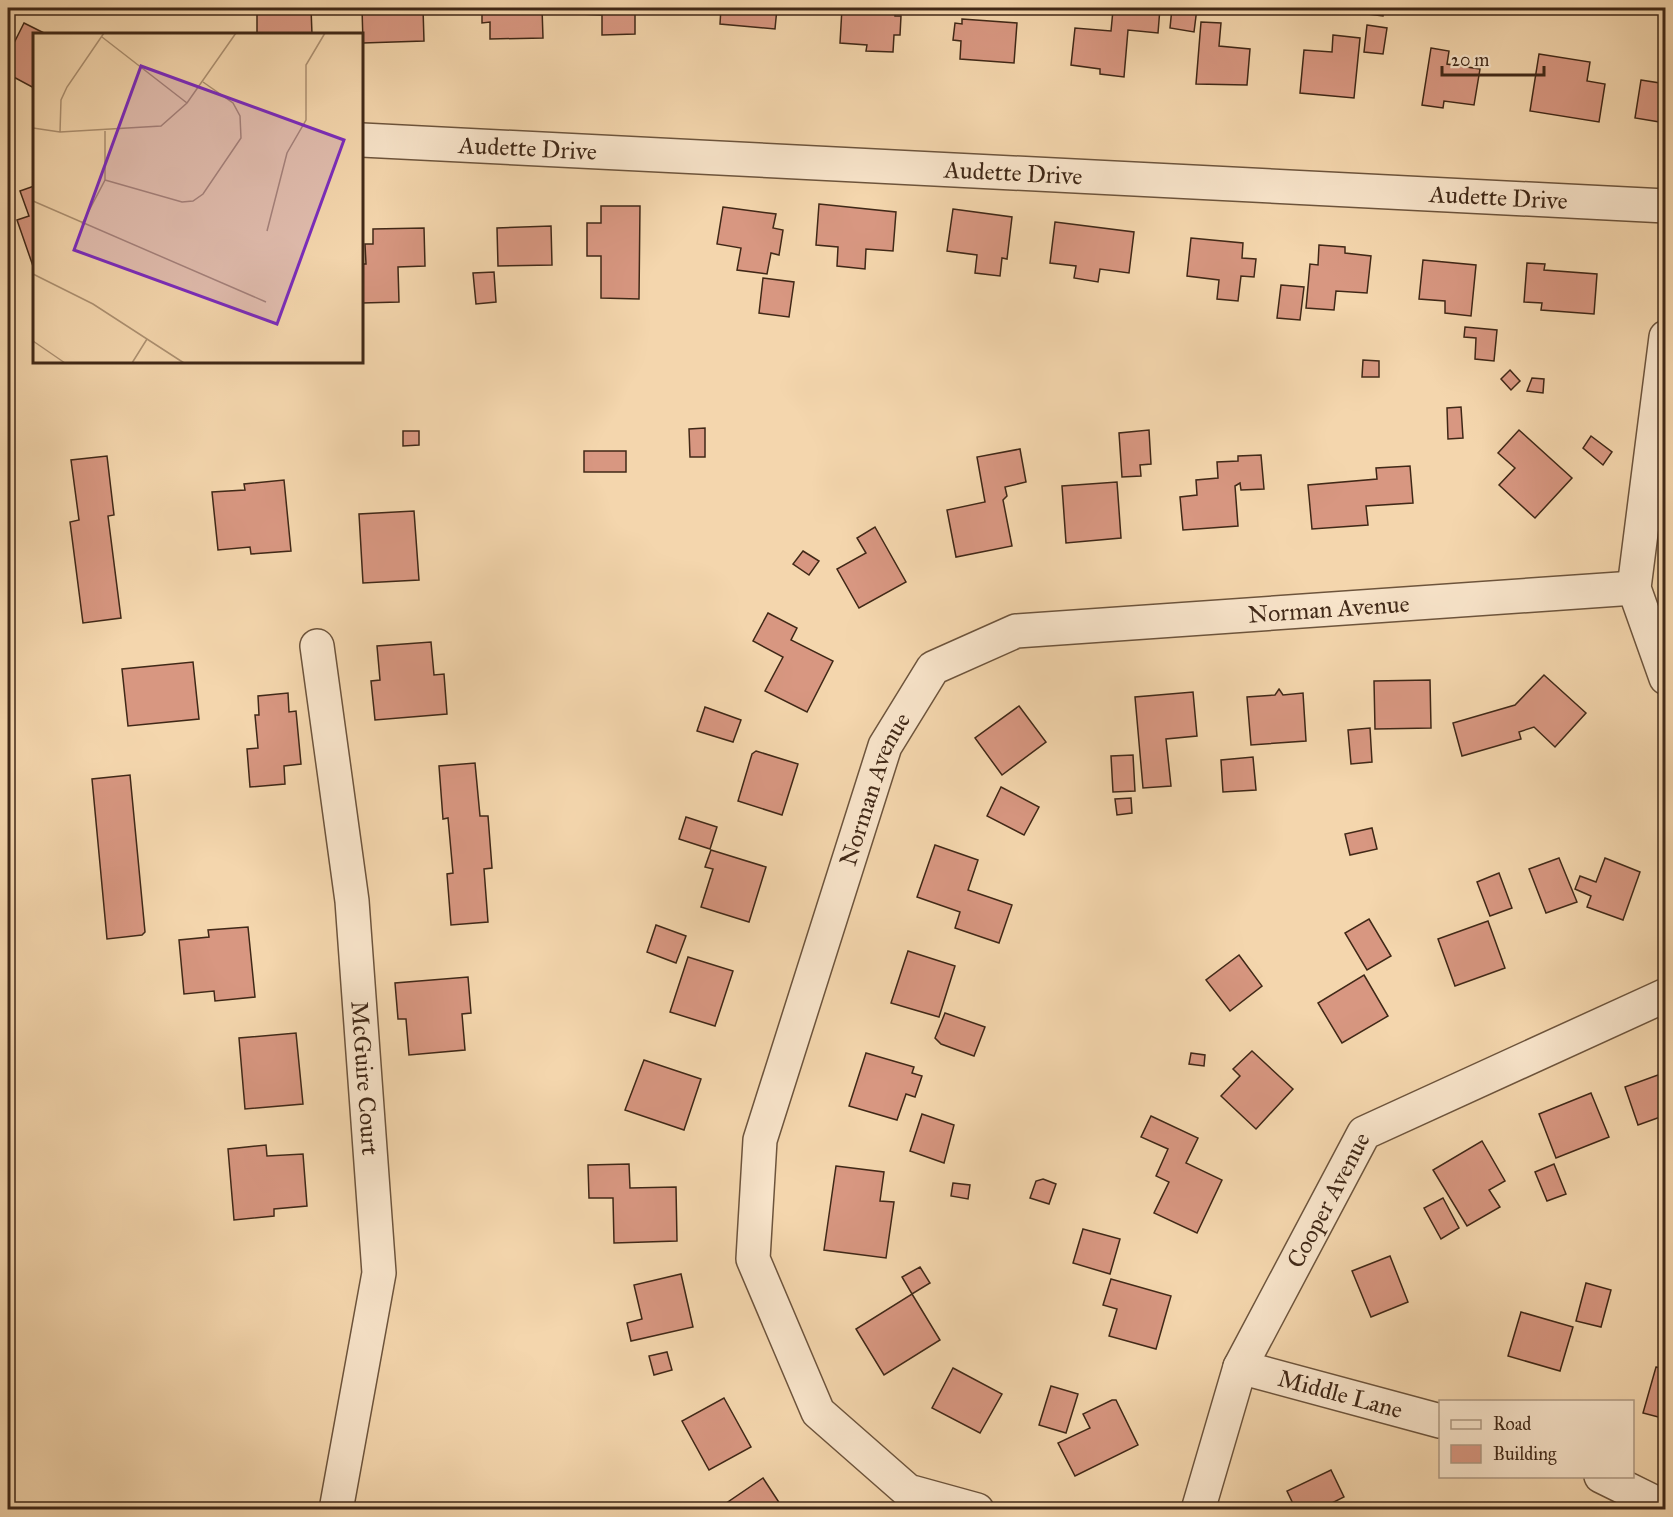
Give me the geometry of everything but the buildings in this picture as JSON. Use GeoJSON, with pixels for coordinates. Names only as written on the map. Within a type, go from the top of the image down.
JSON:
{"type":"FeatureCollection","features":[{"type":"Feature","properties":{"kind":"street","name":"Audette Drive"},"geometry":{"type":"LineString","coordinates":[[363,140],[1665,206]]}},
{"type":"Feature","properties":{"kind":"street"},"geometry":{"type":"LineString","coordinates":[[1665,337],[1634,588],[1665,678]]}},
{"type":"Feature","properties":{"kind":"street","name":"Norman Avenue"},"geometry":{"type":"LineString","coordinates":[[977,1509],[908,1491],[818,1412],[753,1259],[760,1140],[885,746],[933,668],[1016,631],[1634,588]]}},
{"type":"Feature","properties":{"kind":"street","name":"McGuire Court"},"geometry":{"type":"LineString","coordinates":[[317,646],[352,901],[379,1274],[336,1509]]}},
{"type":"Feature","properties":{"kind":"street","name":"Cooper Avenue"},"geometry":{"type":"LineString","coordinates":[[1198,1509],[1240,1367],[1364,1133],[1665,995]]}},
{"type":"Feature","properties":{"kind":"street","name":"Middle Lane"},"geometry":{"type":"LineString","coordinates":[[1240,1367],[1439,1421]]}},
{"type":"Feature","properties":{"kind":"street"},"geometry":{"type":"LineString","coordinates":[[1605,1478],[1665,1508]]}}]}
